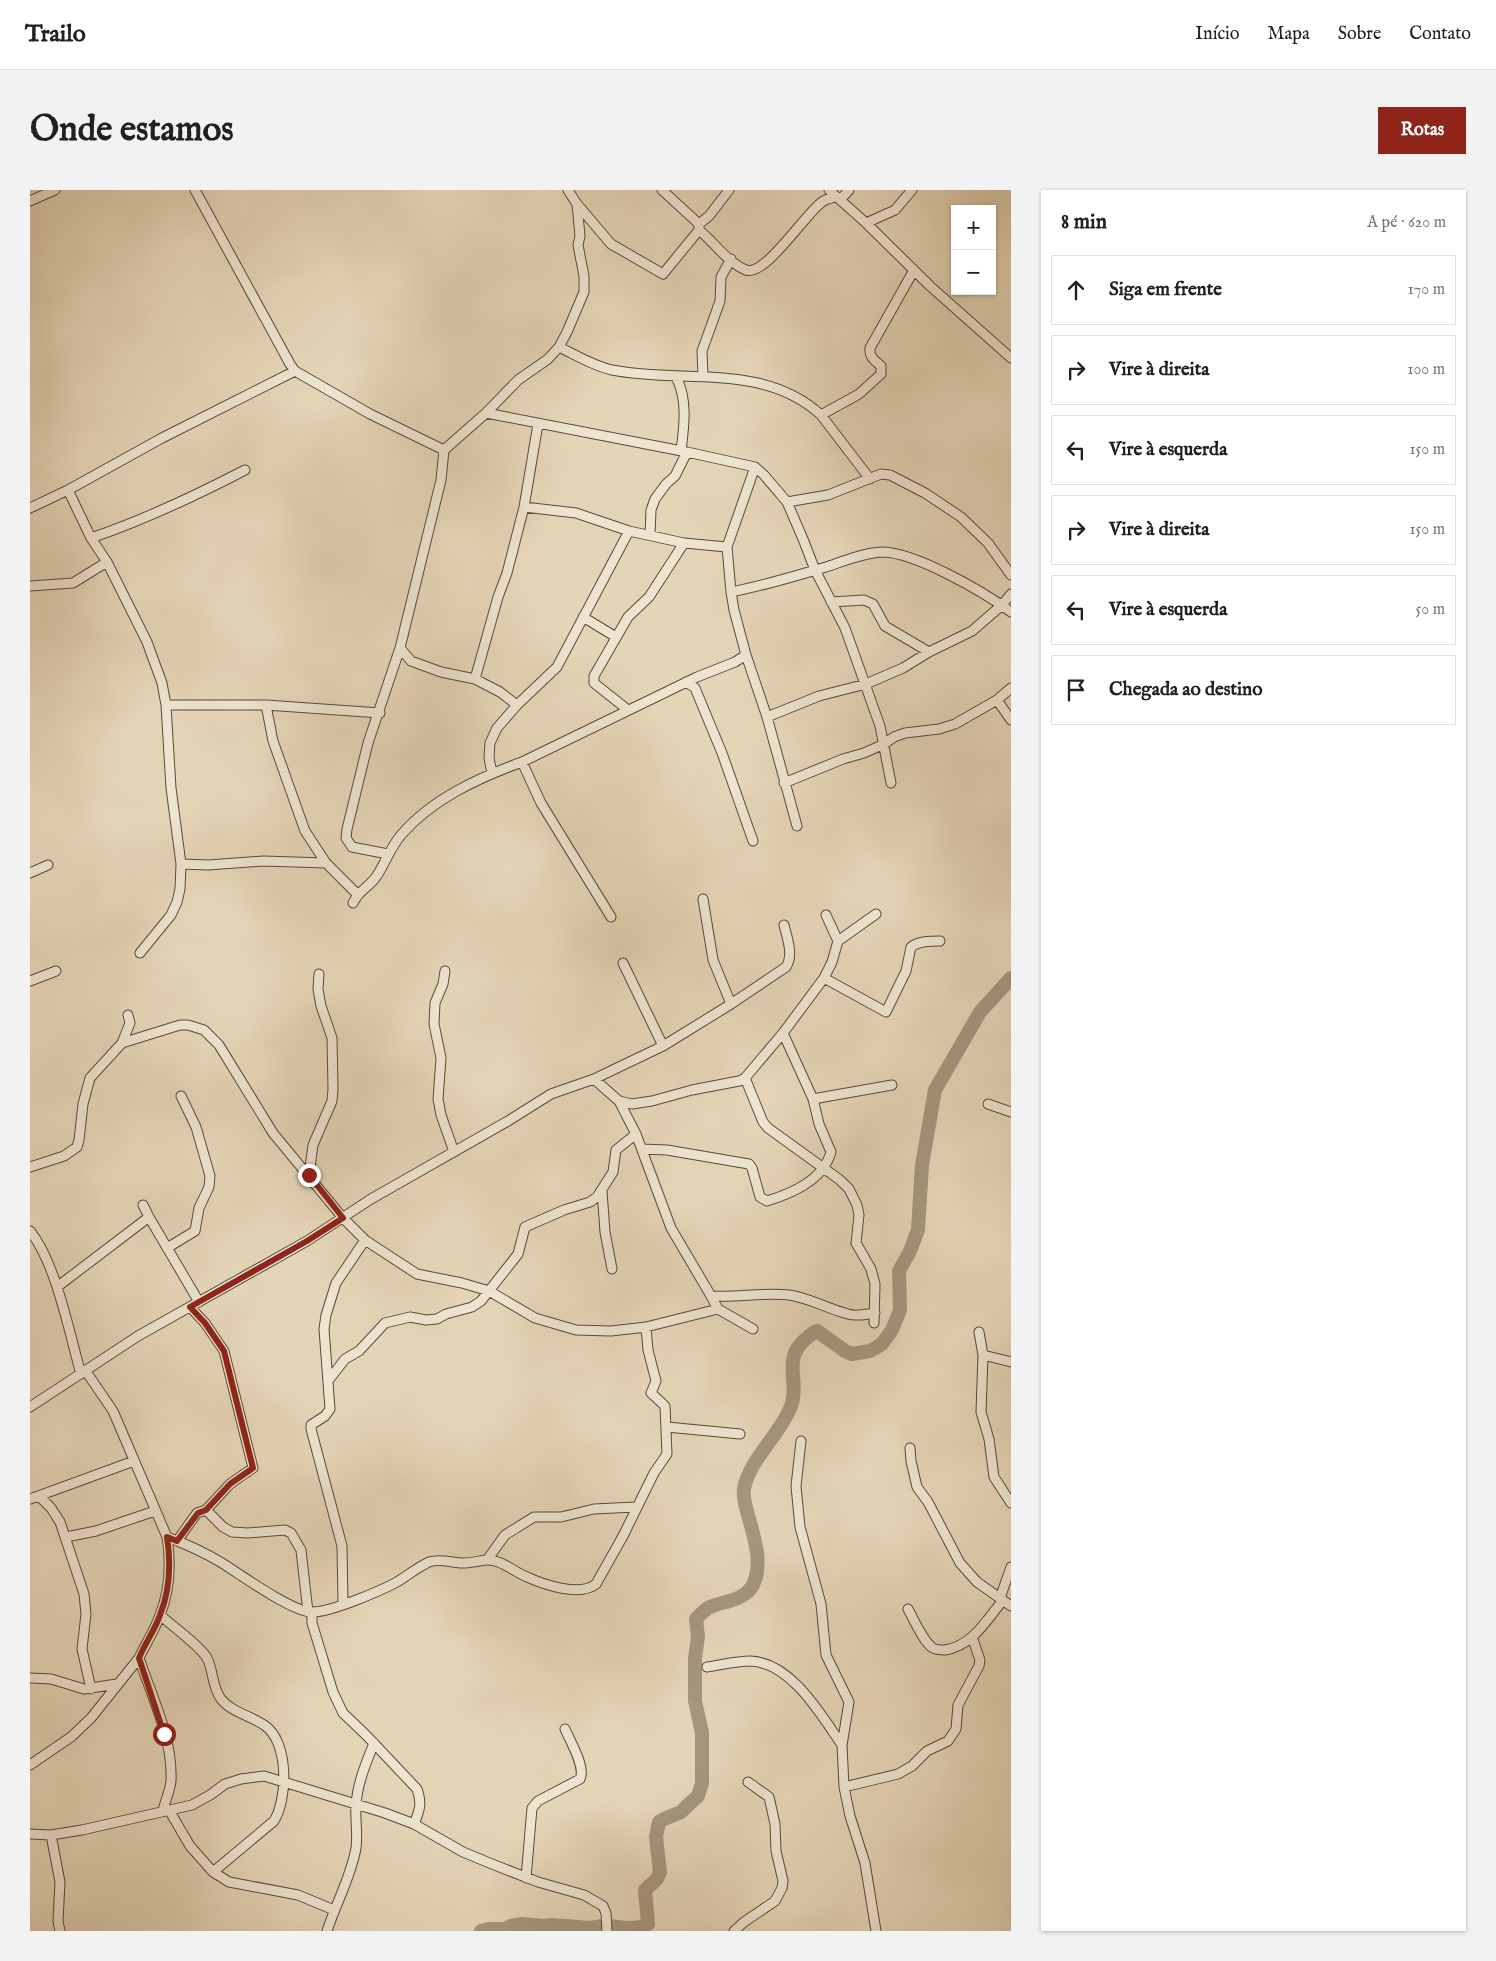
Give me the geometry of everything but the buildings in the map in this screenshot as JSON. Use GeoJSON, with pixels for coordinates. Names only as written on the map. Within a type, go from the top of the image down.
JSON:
{"type":"FeatureCollection","features":[{"type":"Feature","properties":{"kind":"street"},"geometry":{"type":"LineString","coordinates":[[30,201],[55,190]]}},
{"type":"Feature","properties":{"kind":"street"},"geometry":{"type":"LineString","coordinates":[[195,190],[290,364],[296,370],[370,414],[444,450]]}},
{"type":"Feature","properties":{"kind":"street"},"geometry":{"type":"LineString","coordinates":[[568,190],[577,204],[611,244],[660,274],[665,273],[699,227],[730,190]]}},
{"type":"Feature","properties":{"kind":"street"},"geometry":{"type":"LineString","coordinates":[[662,190],[731,259],[746,270],[758,270],[767,264],[822,201],[838,198],[849,190]]}},
{"type":"Feature","properties":{"kind":"street"},"geometry":{"type":"LineString","coordinates":[[829,190],[1011,358]]}},
{"type":"Feature","properties":{"kind":"street"},"geometry":{"type":"LineString","coordinates":[[866,223],[895,210],[912,190]]}},
{"type":"Feature","properties":{"kind":"street"},"geometry":{"type":"LineString","coordinates":[[388,854],[352,847],[346,838],[354,794],[368,743],[380,713],[400,648],[441,480],[444,450],[486,413],[518,380],[548,359],[559,347],[584,292],[584,276],[578,245],[580,236],[577,204]]}},
{"type":"Feature","properties":{"kind":"street"},"geometry":{"type":"LineString","coordinates":[[703,376],[702,351],[720,301],[721,277],[731,259]]}},
{"type":"Feature","properties":{"kind":"street"},"geometry":{"type":"LineString","coordinates":[[822,415],[859,394],[880,374],[880,366],[871,358],[870,348],[914,270]]}},
{"type":"Feature","properties":{"kind":"street"},"geometry":{"type":"LineString","coordinates":[[559,347],[611,370],[640,374],[703,376],[759,383],[782,389],[812,406],[822,415],[870,479]]}},
{"type":"Feature","properties":{"kind":"street"},"geometry":{"type":"LineString","coordinates":[[30,508],[68,490],[162,438],[296,370]]}},
{"type":"Feature","properties":{"kind":"street"},"geometry":{"type":"LineString","coordinates":[[650,535],[651,510],[655,499],[666,484],[675,476],[684,452],[683,396],[681,385],[676,376]]}},
{"type":"Feature","properties":{"kind":"street"},"geometry":{"type":"LineString","coordinates":[[486,413],[755,467],[764,475],[787,502],[804,539],[815,570],[845,628],[880,726],[891,783]]}},
{"type":"Feature","properties":{"kind":"street"},"geometry":{"type":"LineString","coordinates":[[475,679],[498,597],[507,573],[524,507],[538,424]]}},
{"type":"Feature","properties":{"kind":"street"},"geometry":{"type":"LineString","coordinates":[[755,467],[727,547],[731,592],[746,655],[767,717],[797,826]]}},
{"type":"Feature","properties":{"kind":"street"},"geometry":{"type":"LineString","coordinates":[[91,538],[156,513],[245,470]]}},
{"type":"Feature","properties":{"kind":"street"},"geometry":{"type":"LineString","coordinates":[[787,502],[828,495],[881,474],[890,476],[925,493],[961,517],[988,543],[1011,575]]}},
{"type":"Feature","properties":{"kind":"street"},"geometry":{"type":"LineString","coordinates":[[68,490],[91,538],[107,562],[147,642],[162,683],[166,705],[171,788],[181,864],[180,889],[171,915],[140,953]]}},
{"type":"Feature","properties":{"kind":"street"},"geometry":{"type":"LineString","coordinates":[[524,507],[576,513],[629,532],[684,543],[727,547]]}},
{"type":"Feature","properties":{"kind":"street"},"geometry":{"type":"LineString","coordinates":[[492,773],[489,758],[490,743],[497,728],[517,705],[554,671],[629,532]]}},
{"type":"Feature","properties":{"kind":"street"},"geometry":{"type":"LineString","coordinates":[[628,710],[594,683],[593,680],[628,617],[649,596],[684,543]]}},
{"type":"Feature","properties":{"kind":"street"},"geometry":{"type":"LineString","coordinates":[[731,592],[758,587],[871,553],[894,552],[910,556],[963,582],[1011,612]]}},
{"type":"Feature","properties":{"kind":"street"},"geometry":{"type":"LineString","coordinates":[[30,586],[73,583],[107,562]]}},
{"type":"Feature","properties":{"kind":"street"},"geometry":{"type":"LineString","coordinates":[[767,717],[819,696],[866,684],[903,668],[929,652],[972,631],[1002,605],[1011,594]]}},
{"type":"Feature","properties":{"kind":"street"},"geometry":{"type":"LineString","coordinates":[[831,602],[869,601],[873,604],[885,626],[929,652]]}},
{"type":"Feature","properties":{"kind":"street"},"geometry":{"type":"LineString","coordinates":[[583,618],[616,637]]}},
{"type":"Feature","properties":{"kind":"street"},"geometry":{"type":"LineString","coordinates":[[400,648],[407,658],[418,665],[475,679],[500,692],[517,705]]}},
{"type":"Feature","properties":{"kind":"street"},"geometry":{"type":"LineString","coordinates":[[353,903],[357,894],[374,880],[401,835],[430,807],[492,773],[522,762],[686,682],[735,662],[746,655]]}},
{"type":"Feature","properties":{"kind":"street"},"geometry":{"type":"LineString","coordinates":[[697,677],[695,688],[722,753],[753,841]]}},
{"type":"Feature","properties":{"kind":"street"},"geometry":{"type":"LineString","coordinates":[[686,682],[695,688]]}},
{"type":"Feature","properties":{"kind":"street"},"geometry":{"type":"LineString","coordinates":[[784,783],[842,758],[864,753],[905,733],[940,729],[955,724],[997,700],[1011,688]]}},
{"type":"Feature","properties":{"kind":"street"},"geometry":{"type":"LineString","coordinates":[[997,700],[1011,720]]}},
{"type":"Feature","properties":{"kind":"street"},"geometry":{"type":"LineString","coordinates":[[166,705],[215,707],[266,705],[380,713]]}},
{"type":"Feature","properties":{"kind":"street"},"geometry":{"type":"LineString","coordinates":[[266,705],[273,741],[304,831],[326,863],[357,894]]}},
{"type":"Feature","properties":{"kind":"street"},"geometry":{"type":"LineString","coordinates":[[522,762],[541,803],[611,918]]}},
{"type":"Feature","properties":{"kind":"street"},"geometry":{"type":"LineString","coordinates":[[181,864],[208,865],[263,861],[326,863]]}},
{"type":"Feature","properties":{"kind":"street"},"geometry":{"type":"LineString","coordinates":[[30,873],[48,865]]}},
{"type":"Feature","properties":{"kind":"street"},"geometry":{"type":"LineString","coordinates":[[704,899],[713,960],[731,1004]]}},
{"type":"Feature","properties":{"kind":"street"},"geometry":{"type":"LineString","coordinates":[[619,1101],[632,1104],[652,1101],[745,1078],[783,1033],[824,978],[832,962],[838,941],[876,914]]}},
{"type":"Feature","properties":{"kind":"street"},"geometry":{"type":"LineString","coordinates":[[826,915],[838,941]]}},
{"type":"Feature","properties":{"kind":"street"},"geometry":{"type":"LineString","coordinates":[[30,1407],[138,1336],[307,1241],[371,1199],[552,1094],[594,1079],[663,1046],[731,1004],[786,967],[790,962],[784,925]]}},
{"type":"Feature","properties":{"kind":"street"},"geometry":{"type":"LineString","coordinates":[[824,978],[886,1012],[906,971],[911,947],[930,940],[940,941]]}},
{"type":"Feature","properties":{"kind":"street"},"geometry":{"type":"LineString","coordinates":[[623,963],[663,1046]]}},
{"type":"Feature","properties":{"kind":"street"},"geometry":{"type":"LineString","coordinates":[[30,981],[56,971]]}},
{"type":"Feature","properties":{"kind":"street"},"geometry":{"type":"LineString","coordinates":[[445,971],[443,984],[435,1003],[434,1024],[440,1058],[438,1099],[441,1115],[454,1152]]}},
{"type":"Feature","properties":{"kind":"street"},"geometry":{"type":"LineString","coordinates":[[309,1175],[313,1145],[332,1102],[333,1089],[332,1038],[321,1006],[318,989],[319,974]]}},
{"type":"Feature","properties":{"kind":"street"},"geometry":{"type":"LineString","coordinates":[[30,1167],[64,1156],[77,1147],[80,1140],[83,1104],[90,1078],[122,1043],[130,1023],[128,1015]]}},
{"type":"Feature","properties":{"kind":"street"},"geometry":{"type":"LineString","coordinates":[[122,1043],[180,1024],[188,1024],[204,1030],[219,1046],[273,1133],[343,1218],[365,1240],[417,1274],[462,1283],[489,1291],[535,1318],[576,1330],[611,1331],[646,1328],[718,1310]]}},
{"type":"Feature","properties":{"kind":"street"},"geometry":{"type":"LineString","coordinates":[[642,1149],[668,1150],[749,1164],[752,1168],[760,1197],[768,1201],[798,1190],[824,1168],[830,1155],[830,1149],[819,1124],[812,1099],[783,1033]]}},
{"type":"Feature","properties":{"kind":"street"},"geometry":{"type":"LineString","coordinates":[[745,1078],[763,1122],[768,1128],[849,1188],[857,1205],[859,1215],[856,1243],[871,1269],[875,1284],[874,1323]]}},
{"type":"Feature","properties":{"kind":"street"},"geometry":{"type":"LineString","coordinates":[[594,1079],[619,1101],[636,1134],[671,1228],[718,1310],[753,1329]]}},
{"type":"Feature","properties":{"kind":"street"},"geometry":{"type":"LineString","coordinates":[[812,1099],[892,1085]]}},
{"type":"Feature","properties":{"kind":"street"},"geometry":{"type":"LineString","coordinates":[[167,1248],[195,1231],[199,1208],[210,1182],[209,1170],[196,1127],[181,1096]]}},
{"type":"Feature","properties":{"kind":"street"},"geometry":{"type":"LineString","coordinates":[[988,1104],[1011,1112]]}},
{"type":"Feature","properties":{"kind":"street"},"geometry":{"type":"LineString","coordinates":[[328,1381],[345,1359],[365,1345],[385,1323],[410,1317],[426,1320],[436,1319],[446,1314],[472,1307],[481,1301],[518,1254],[525,1226],[590,1202],[597,1197],[613,1172],[616,1150],[636,1134]]}},
{"type":"Feature","properties":{"kind":"street"},"geometry":{"type":"LineString","coordinates":[[602,1191],[605,1232],[612,1269]]}},
{"type":"Feature","properties":{"kind":"street"},"geometry":{"type":"LineString","coordinates":[[143,1205],[199,1302]]}},
{"type":"Feature","properties":{"kind":"street"},"geometry":{"type":"LineString","coordinates":[[57,1287],[149,1217]]}},
{"type":"Feature","properties":{"kind":"street"},"geometry":{"type":"LineString","coordinates":[[30,1231],[42,1249],[57,1287],[83,1372],[113,1411],[167,1537],[170,1557],[169,1582],[160,1615],[139,1658],[92,1718],[71,1737],[30,1765]]}},
{"type":"Feature","properties":{"kind":"street"},"geometry":{"type":"LineString","coordinates":[[343,1604],[342,1546],[311,1425],[329,1413],[324,1329],[326,1315],[341,1273],[365,1240]]}},
{"type":"Feature","properties":{"kind":"street"},"geometry":{"type":"LineString","coordinates":[[711,1296],[792,1295],[849,1315],[875,1313]]}},
{"type":"Feature","properties":{"kind":"street"},"geometry":{"type":"LineString","coordinates":[[177,1541],[198,1513],[206,1510],[230,1484],[252,1470],[253,1466],[224,1351],[205,1323],[190,1307]]}},
{"type":"Feature","properties":{"kind":"street"},"geometry":{"type":"LineString","coordinates":[[167,1537],[207,1555],[292,1606],[310,1612],[325,1610],[343,1604],[395,1583],[434,1561],[465,1563],[487,1560],[500,1563],[527,1577],[564,1589],[575,1590],[593,1587],[623,1536],[654,1473],[667,1454],[665,1406],[651,1393],[656,1381],[648,1350],[646,1328]]}},
{"type":"Feature","properties":{"kind":"street"},"geometry":{"type":"LineString","coordinates":[[979,1332],[984,1355],[981,1412],[989,1439],[994,1477],[1011,1503]]}},
{"type":"Feature","properties":{"kind":"street"},"geometry":{"type":"LineString","coordinates":[[984,1355],[1011,1362]]}},
{"type":"Feature","properties":{"kind":"street"},"geometry":{"type":"LineString","coordinates":[[667,1427],[740,1434]]}},
{"type":"Feature","properties":{"kind":"street"},"geometry":{"type":"LineString","coordinates":[[801,1441],[796,1486],[800,1527],[821,1604],[826,1655],[849,1702],[842,1745],[844,1787],[850,1816],[866,1863],[876,1931]]}},
{"type":"Feature","properties":{"kind":"street"},"geometry":{"type":"LineString","coordinates":[[910,1448],[913,1476],[960,1563],[977,1582],[1011,1606]]}},
{"type":"Feature","properties":{"kind":"street"},"geometry":{"type":"LineString","coordinates":[[34,1498],[134,1461]]}},
{"type":"Feature","properties":{"kind":"street"},"geometry":{"type":"LineString","coordinates":[[34,1498],[51,1508],[60,1522],[84,1594],[86,1614],[82,1649],[91,1689]]}},
{"type":"Feature","properties":{"kind":"street"},"geometry":{"type":"LineString","coordinates":[[487,1560],[504,1535],[534,1517],[562,1517],[594,1509],[636,1507]]}},
{"type":"Feature","properties":{"kind":"street"},"geometry":{"type":"LineString","coordinates":[[206,1510],[223,1527],[232,1532],[248,1533],[284,1530],[291,1533],[296,1539],[300,1550],[312,1623],[334,1692],[343,1713],[417,1789],[421,1799],[421,1808],[414,1824]]}},
{"type":"Feature","properties":{"kind":"street"},"geometry":{"type":"LineString","coordinates":[[66,1537],[96,1531],[155,1511]]}},
{"type":"Feature","properties":{"kind":"street"},"geometry":{"type":"LineString","coordinates":[[908,1609],[928,1643],[933,1648],[940,1650],[952,1649],[972,1637],[1002,1599],[1011,1567]]}},
{"type":"Feature","properties":{"kind":"street"},"geometry":{"type":"LineString","coordinates":[[160,1615],[204,1654],[223,1701],[265,1725],[273,1733],[279,1747],[285,1782],[282,1801],[274,1820],[213,1872]]}},
{"type":"Feature","properties":{"kind":"street"},"geometry":{"type":"LineString","coordinates":[[844,1787],[879,1780],[906,1771],[927,1751],[942,1744],[952,1736],[956,1729],[958,1705],[979,1666],[980,1660],[972,1637]]}},
{"type":"Feature","properties":{"kind":"street"},"geometry":{"type":"LineString","coordinates":[[139,1658],[171,1761],[166,1810],[190,1846],[213,1872],[229,1882],[298,1895],[334,1910]]}},
{"type":"Feature","properties":{"kind":"street"},"geometry":{"type":"LineString","coordinates":[[707,1667],[750,1661],[767,1664],[783,1674],[810,1698],[842,1745]]}},
{"type":"Feature","properties":{"kind":"street"},"geometry":{"type":"LineString","coordinates":[[30,1678],[45,1678],[77,1689],[91,1689],[117,1684]]}},
{"type":"Feature","properties":{"kind":"street"},"geometry":{"type":"LineString","coordinates":[[526,1878],[532,1808],[538,1801],[580,1779],[582,1775],[582,1767],[565,1729]]}},
{"type":"Feature","properties":{"kind":"street"},"geometry":{"type":"LineString","coordinates":[[327,1931],[346,1884],[356,1846],[356,1805],[364,1767],[374,1743]]}},
{"type":"Feature","properties":{"kind":"street"},"geometry":{"type":"LineString","coordinates":[[30,1834],[51,1835],[82,1830],[192,1805],[225,1784],[241,1779],[264,1776],[414,1824],[463,1852],[526,1878],[584,1894],[603,1906],[607,1927]]}},
{"type":"Feature","properties":{"kind":"street"},"geometry":{"type":"LineString","coordinates":[[734,1931],[775,1901],[783,1881],[776,1851],[775,1824],[769,1797],[748,1782]]}},
{"type":"Feature","properties":{"kind":"street"},"geometry":{"type":"LineString","coordinates":[[51,1835],[60,1882],[58,1921],[60,1931]]}},
{"type":"Feature","properties":{"kind":"waterway"},"geometry":{"type":"LineString","coordinates":[[611,1926],[634,1928],[648,1924],[645,1890],[657,1879],[660,1872],[656,1837],[659,1822],[681,1812],[698,1796],[702,1783],[702,1733],[695,1701],[695,1658],[698,1637],[696,1619],[710,1607],[739,1597],[753,1585],[758,1567],[758,1558],[745,1503],[744,1489],[752,1467],[788,1414],[794,1394],[792,1368],[795,1353],[800,1345],[812,1333],[817,1331],[852,1354],[870,1351],[882,1344],[892,1330],[900,1310],[899,1271],[910,1251],[918,1230],[922,1165],[935,1090],[980,1012],[1011,978]]}},
{"type":"Feature","properties":{"kind":"waterway"},"geometry":{"type":"LineString","coordinates":[[481,1931],[505,1929],[522,1924],[590,1928],[603,1926]]}},
{"type":"Feature","properties":{"kind":"route"},"geometry":{"type":"LineString","coordinates":[[164,1734],[139,1658],[160,1615],[169,1582],[170,1557],[167,1537],[177,1541],[198,1513],[206,1510],[230,1484],[250,1472],[253,1468],[234,1398],[224,1351],[205,1323],[190,1307],[307,1241],[343,1218],[309,1175]]}}]}
